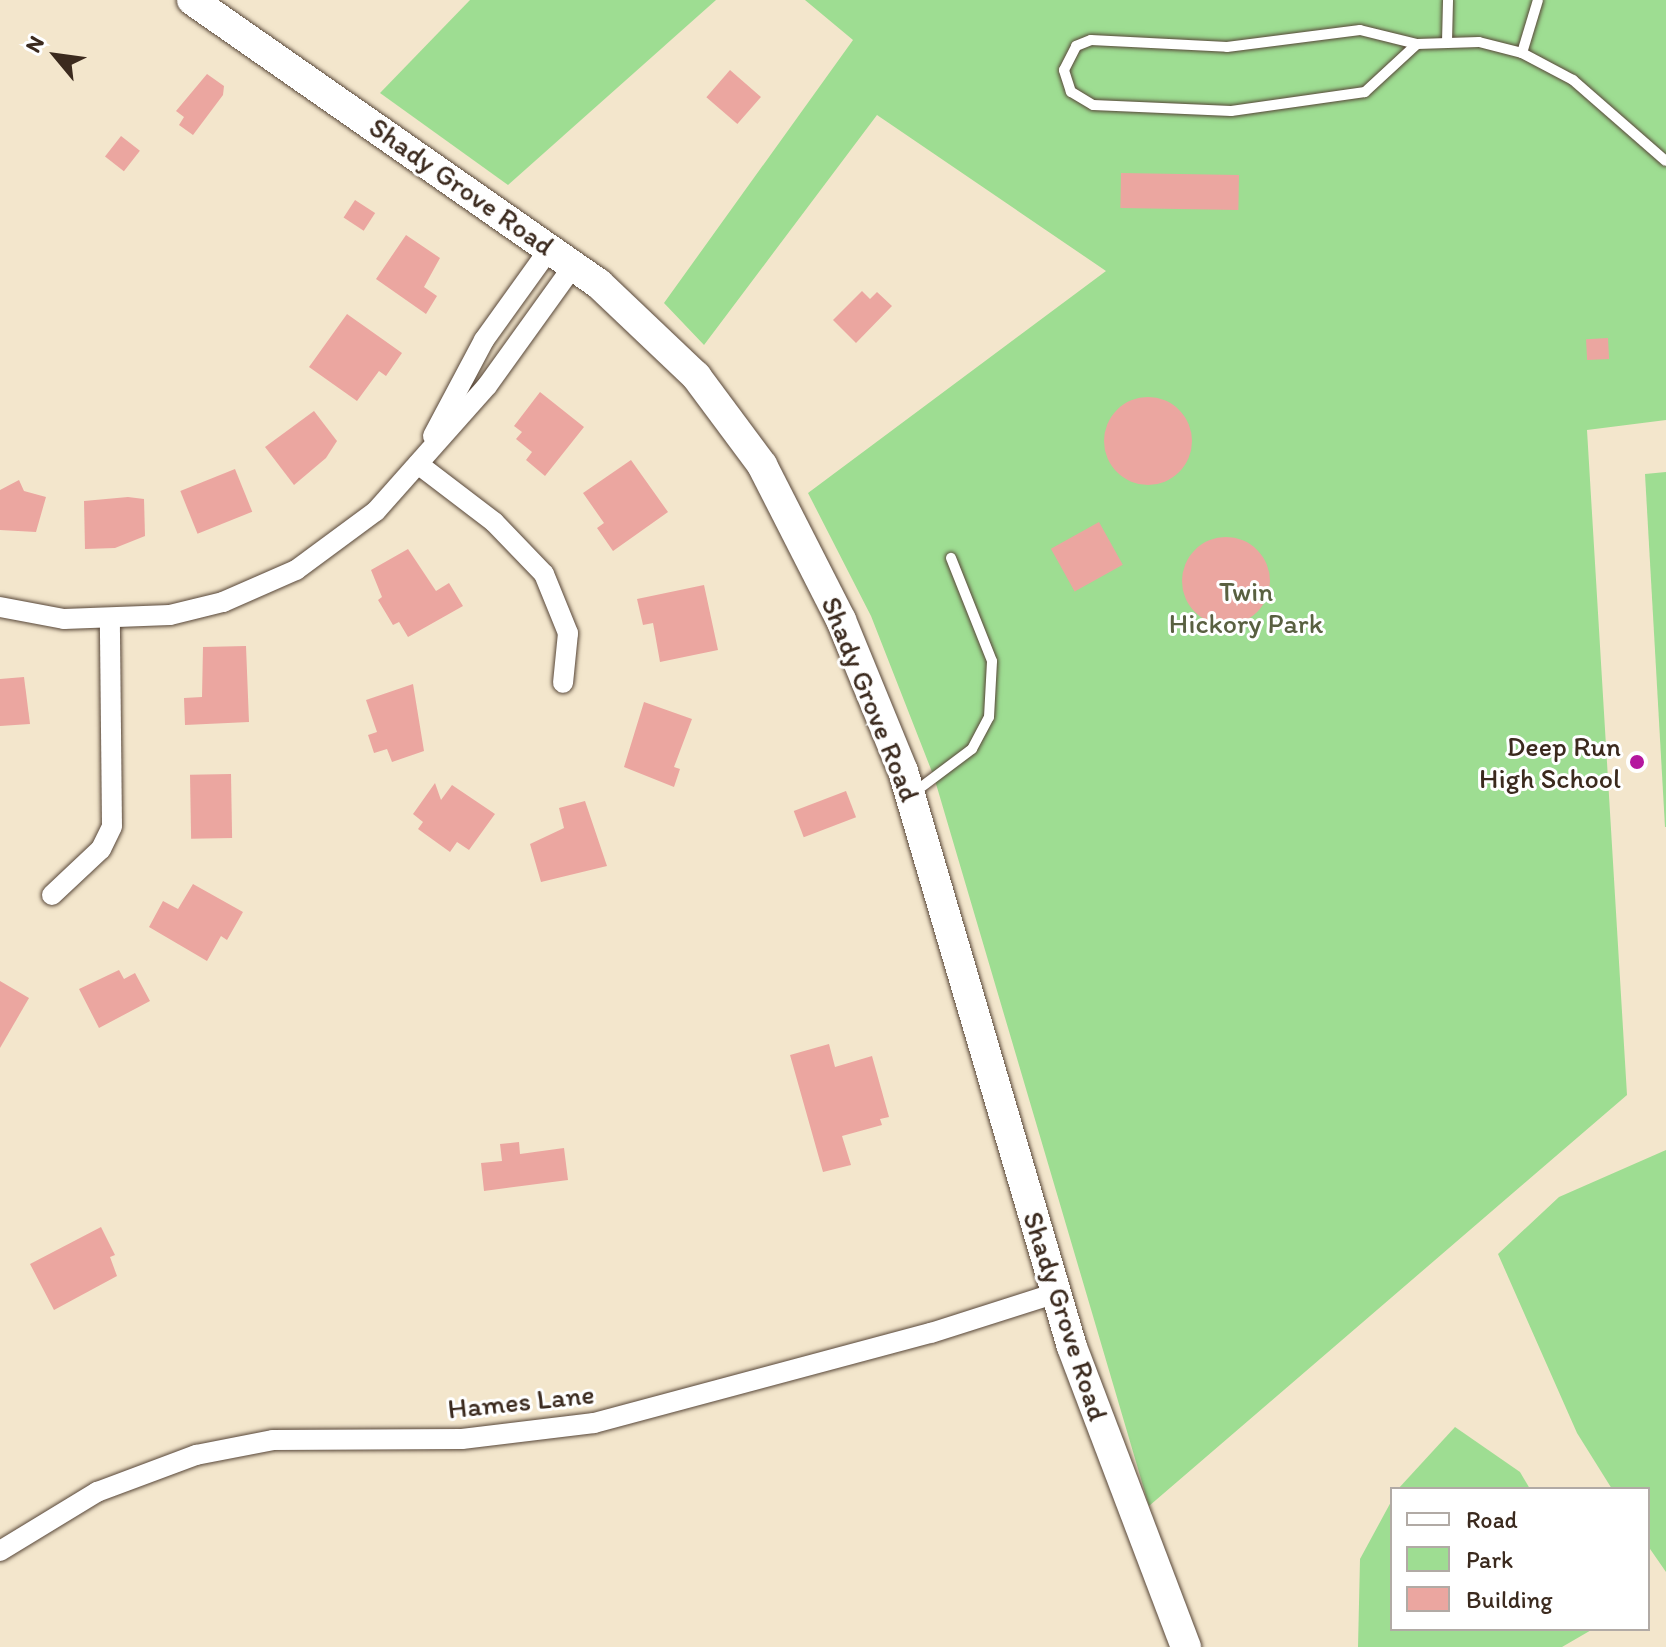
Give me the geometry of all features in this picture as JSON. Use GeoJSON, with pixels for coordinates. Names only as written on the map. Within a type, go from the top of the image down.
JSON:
{"type":"FeatureCollection","features":[{"type":"Feature","properties":{"kind":"main road","name":"Shady Grove Road"},"geometry":{"type":"LineString","coordinates":[[192,0],[562,256],[650,328],[696,376],[762,465],[841,620],[911,795],[1056,1293],[1186,1647]]}},
{"type":"Feature","properties":{"kind":"street"},"geometry":{"type":"LineString","coordinates":[[418,464],[484,340],[562,256]]}},
{"type":"Feature","properties":{"kind":"street"},"geometry":{"type":"LineString","coordinates":[[0,607],[64,619],[110,620],[209,605],[274,581],[337,543],[418,464],[487,386],[562,256]]}},
{"type":"Feature","properties":{"kind":"street"},"geometry":{"type":"LineString","coordinates":[[418,464],[522,546],[544,574],[568,633],[563,683]]}},
{"type":"Feature","properties":{"kind":"street"},"geometry":{"type":"LineString","coordinates":[[52,895],[101,849],[112,826],[110,620]]}},
{"type":"Feature","properties":{"kind":"street","name":"Hames Lane"},"geometry":{"type":"LineString","coordinates":[[0,1551],[97,1492],[196,1455],[273,1440],[462,1439],[594,1423],[931,1333],[1056,1293]]}},
{"type":"Feature","properties":{"kind":"lane"},"geometry":{"type":"LineString","coordinates":[[1447,42],[1448,0]]}},
{"type":"Feature","properties":{"kind":"lane"},"geometry":{"type":"LineString","coordinates":[[1522,53],[1538,0]]}},
{"type":"Feature","properties":{"kind":"lane"},"geometry":{"type":"LineString","coordinates":[[1417,44],[1365,92],[1231,111],[1093,105],[1071,92],[1064,70],[1076,46],[1091,40],[1227,47],[1360,30],[1417,44],[1479,42],[1522,53],[1573,80],[1666,161]]}},
{"type":"Feature","properties":{"kind":"lane"},"geometry":{"type":"LineString","coordinates":[[911,795],[972,749],[989,717],[992,661],[951,558]]}},
{"type":"Feature","properties":{"kind":"green space"},"geometry":{"type":"Polygon","coordinates":[[[470,0],[716,0],[508,185],[380,93],[470,0]]]}},
{"type":"Feature","properties":{"kind":"green space","name":"Twin Hickory Park"},"geometry":{"type":"Polygon","coordinates":[[[805,0],[1666,0],[1666,420],[1587,430],[1627,1095],[1149,1506],[934,777],[871,616],[808,493],[1106,271],[877,115],[704,345],[664,303],[853,40],[805,0]]]}},
{"type":"Feature","properties":{"kind":"green space"},"geometry":{"type":"Polygon","coordinates":[[[1666,472],[1666,827],[1665,827],[1645,474],[1666,472]]]}},
{"type":"Feature","properties":{"kind":"green space"},"geometry":{"type":"Polygon","coordinates":[[[1666,1150],[1666,1572],[1650,1549],[1650,1487],[1611,1487],[1577,1433],[1498,1254],[1559,1197],[1666,1150]]]}},
{"type":"Feature","properties":{"kind":"green space"},"geometry":{"type":"Polygon","coordinates":[[[1455,1427],[1520,1472],[1529,1487],[1400,1487],[1455,1427]]]}},
{"type":"Feature","properties":{"kind":"green space"},"geometry":{"type":"Polygon","coordinates":[[[1390,1504],[1390,1631],[1590,1631],[1562,1647],[1358,1647],[1360,1559],[1390,1504]]]}},
{"type":"Feature","properties":{"kind":"building"},"geometry":{"type":"Polygon","coordinates":[[[730,70],[761,97],[737,124],[706,97],[730,70]]]}},
{"type":"Feature","properties":{"kind":"building"},"geometry":{"type":"Polygon","coordinates":[[[207,74],[224,86],[223,95],[193,135],[179,125],[184,117],[176,111],[207,74]]]}},
{"type":"Feature","properties":{"kind":"building"},"geometry":{"type":"Polygon","coordinates":[[[121,136],[140,151],[124,171],[105,156],[121,136]]]}},
{"type":"Feature","properties":{"kind":"building"},"geometry":{"type":"Polygon","coordinates":[[[1121,173],[1239,175],[1238,210],[1120,208],[1121,173]]]}},
{"type":"Feature","properties":{"kind":"building"},"geometry":{"type":"Polygon","coordinates":[[[355,200],[375,213],[364,231],[344,218],[355,200]]]}},
{"type":"Feature","properties":{"kind":"building"},"geometry":{"type":"Polygon","coordinates":[[[406,235],[440,258],[424,287],[437,296],[426,314],[376,279],[406,235]]]}},
{"type":"Feature","properties":{"kind":"building"},"geometry":{"type":"Polygon","coordinates":[[[862,291],[870,299],[877,292],[892,306],[856,343],[833,320],[862,291]]]}},
{"type":"Feature","properties":{"kind":"building"},"geometry":{"type":"Polygon","coordinates":[[[347,314],[402,353],[386,376],[379,371],[357,401],[309,367],[347,314]]]}},
{"type":"Feature","properties":{"kind":"building"},"geometry":{"type":"Polygon","coordinates":[[[1608,338],[1609,359],[1587,360],[1586,339],[1608,338]]]}},
{"type":"Feature","properties":{"kind":"building"},"geometry":{"type":"Polygon","coordinates":[[[540,392],[584,427],[545,476],[526,460],[532,452],[516,439],[522,432],[514,426],[540,392]]]}},
{"type":"Feature","properties":{"kind":"building"},"geometry":{"type":"Polygon","coordinates":[[[1148,397],[1165,401],[1179,410],[1188,424],[1192,441],[1188,458],[1179,472],[1165,481],[1148,485],[1131,481],[1117,472],[1108,458],[1104,441],[1108,424],[1117,410],[1131,401],[1148,397]]]}},
{"type":"Feature","properties":{"kind":"building"},"geometry":{"type":"Polygon","coordinates":[[[314,411],[337,441],[326,458],[294,485],[265,447],[314,411]]]}},
{"type":"Feature","properties":{"kind":"building"},"geometry":{"type":"Polygon","coordinates":[[[631,460],[668,512],[613,551],[597,528],[604,523],[583,493],[631,460]]]}},
{"type":"Feature","properties":{"kind":"building"},"geometry":{"type":"Polygon","coordinates":[[[235,469],[252,512],[198,534],[180,491],[235,469]]]}},
{"type":"Feature","properties":{"kind":"building"},"geometry":{"type":"Polygon","coordinates":[[[19,480],[24,491],[46,497],[36,532],[0,530],[0,490],[19,480]]]}},
{"type":"Feature","properties":{"kind":"building"},"geometry":{"type":"Polygon","coordinates":[[[128,497],[144,499],[145,536],[115,548],[85,549],[84,501],[128,497]]]}},
{"type":"Feature","properties":{"kind":"building"},"geometry":{"type":"Polygon","coordinates":[[[1099,522],[1123,565],[1075,592],[1051,549],[1099,522]]]}},
{"type":"Feature","properties":{"kind":"building"},"geometry":{"type":"Polygon","coordinates":[[[1226,537],[1243,540],[1257,550],[1267,564],[1270,581],[1267,598],[1257,612],[1243,622],[1226,625],[1209,622],[1195,612],[1185,598],[1182,581],[1185,564],[1195,550],[1209,540],[1226,537]]]}},
{"type":"Feature","properties":{"kind":"building"},"geometry":{"type":"Polygon","coordinates":[[[408,549],[436,591],[449,583],[463,606],[408,637],[399,622],[393,625],[378,600],[382,597],[371,570],[408,549]]]}},
{"type":"Feature","properties":{"kind":"building"},"geometry":{"type":"Polygon","coordinates":[[[704,585],[718,650],[660,662],[653,623],[643,625],[637,599],[704,585]]]}},
{"type":"Feature","properties":{"kind":"building"},"geometry":{"type":"Polygon","coordinates":[[[246,646],[249,722],[185,725],[184,698],[202,697],[203,647],[246,646]]]}},
{"type":"Feature","properties":{"kind":"building"},"geometry":{"type":"Polygon","coordinates":[[[24,677],[30,724],[0,726],[0,679],[24,677]]]}},
{"type":"Feature","properties":{"kind":"building"},"geometry":{"type":"Polygon","coordinates":[[[413,684],[424,751],[392,762],[387,749],[374,753],[368,735],[377,732],[366,700],[413,684]]]}},
{"type":"Feature","properties":{"kind":"building"},"geometry":{"type":"Polygon","coordinates":[[[644,702],[692,719],[674,767],[680,769],[674,787],[624,767],[644,702]]]}},
{"type":"Feature","properties":{"kind":"building"},"geometry":{"type":"Polygon","coordinates":[[[231,774],[232,838],[191,839],[190,775],[231,774]]]}},
{"type":"Feature","properties":{"kind":"building"},"geometry":{"type":"Polygon","coordinates":[[[435,783],[441,800],[452,785],[495,814],[469,850],[457,842],[450,852],[418,829],[423,822],[413,814],[435,783]]]}},
{"type":"Feature","properties":{"kind":"building"},"geometry":{"type":"Polygon","coordinates":[[[846,791],[856,817],[804,837],[794,811],[846,791]]]}},
{"type":"Feature","properties":{"kind":"building"},"geometry":{"type":"Polygon","coordinates":[[[585,801],[607,866],[541,882],[530,844],[564,828],[559,808],[585,801]]]}},
{"type":"Feature","properties":{"kind":"building"},"geometry":{"type":"Polygon","coordinates":[[[193,884],[243,912],[227,940],[221,936],[207,961],[149,927],[163,901],[178,909],[193,884]]]}},
{"type":"Feature","properties":{"kind":"building"},"geometry":{"type":"Polygon","coordinates":[[[119,970],[124,979],[135,973],[150,1001],[99,1028],[79,989],[119,970]]]}},
{"type":"Feature","properties":{"kind":"building"},"geometry":{"type":"Polygon","coordinates":[[[0,981],[29,998],[0,1048],[0,981]]]}},
{"type":"Feature","properties":{"kind":"building"},"geometry":{"type":"Polygon","coordinates":[[[829,1044],[835,1067],[872,1056],[889,1117],[880,1119],[882,1125],[842,1136],[851,1165],[823,1172],[790,1055],[829,1044]]]}},
{"type":"Feature","properties":{"kind":"building"},"geometry":{"type":"Polygon","coordinates":[[[519,1142],[520,1154],[564,1148],[568,1180],[484,1191],[481,1163],[502,1161],[500,1144],[519,1142]]]}},
{"type":"Feature","properties":{"kind":"building"},"geometry":{"type":"Polygon","coordinates":[[[101,1227],[115,1255],[110,1257],[117,1276],[54,1310],[30,1264],[101,1227]]]}},
{"type":"Feature","properties":{"kind":"place","name":"Deep Run High School"},"geometry":{"type":"Point","coordinates":[1637,762]}}]}
